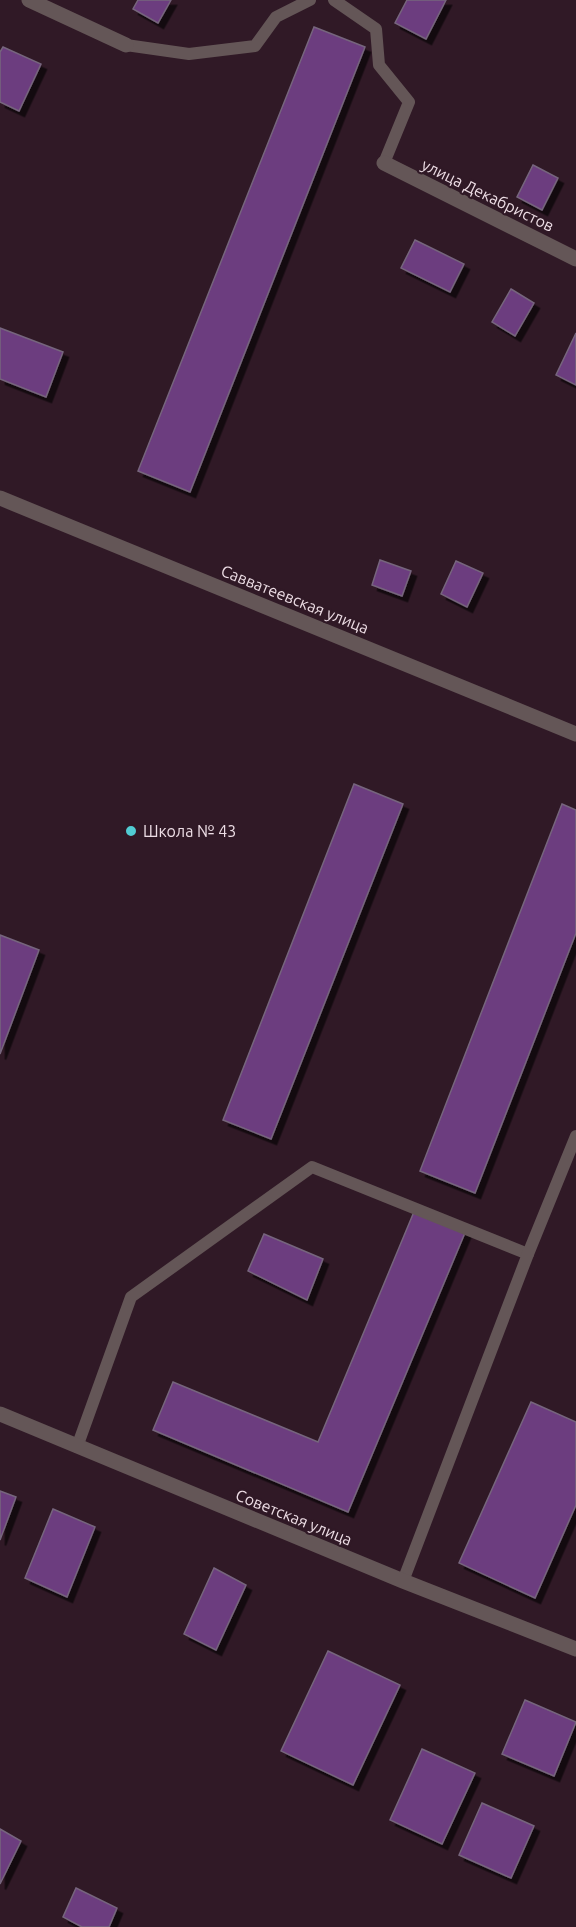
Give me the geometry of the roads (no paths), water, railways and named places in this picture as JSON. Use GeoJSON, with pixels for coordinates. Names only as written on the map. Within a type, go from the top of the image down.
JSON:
{"type":"FeatureCollection","features":[{"type":"Feature","properties":{"kind":"street"},"geometry":{"type":"LineString","coordinates":[[29,0],[126,45]]}},
{"type":"Feature","properties":{"kind":"street","name":"улица Декабристов"},"geometry":{"type":"LineString","coordinates":[[384,163],[576,259]]}},
{"type":"Feature","properties":{"kind":"street","name":"Савватеевская улица"},"geometry":{"type":"LineString","coordinates":[[0,498],[576,734]]}},
{"type":"Feature","properties":{"kind":"street","name":"Советская улица"},"geometry":{"type":"LineString","coordinates":[[0,1414],[403,1581],[576,1648]]}},
{"type":"Feature","properties":{"kind":"lane"},"geometry":{"type":"LineString","coordinates":[[126,45],[189,54],[255,46],[276,18],[310,0]]}},
{"type":"Feature","properties":{"kind":"lane"},"geometry":{"type":"LineString","coordinates":[[334,0],[376,29],[379,65],[409,102],[384,163]]}},
{"type":"Feature","properties":{"kind":"lane"},"geometry":{"type":"LineString","coordinates":[[403,1581],[528,1254],[576,1136]]}},
{"type":"Feature","properties":{"kind":"lane"},"geometry":{"type":"LineString","coordinates":[[77,1447],[130,1297],[312,1167],[528,1254]]}},
{"type":"Feature","properties":{"kind":"place","name":"Школа № 43"},"geometry":{"type":"Point","coordinates":[131,831]}}]}
